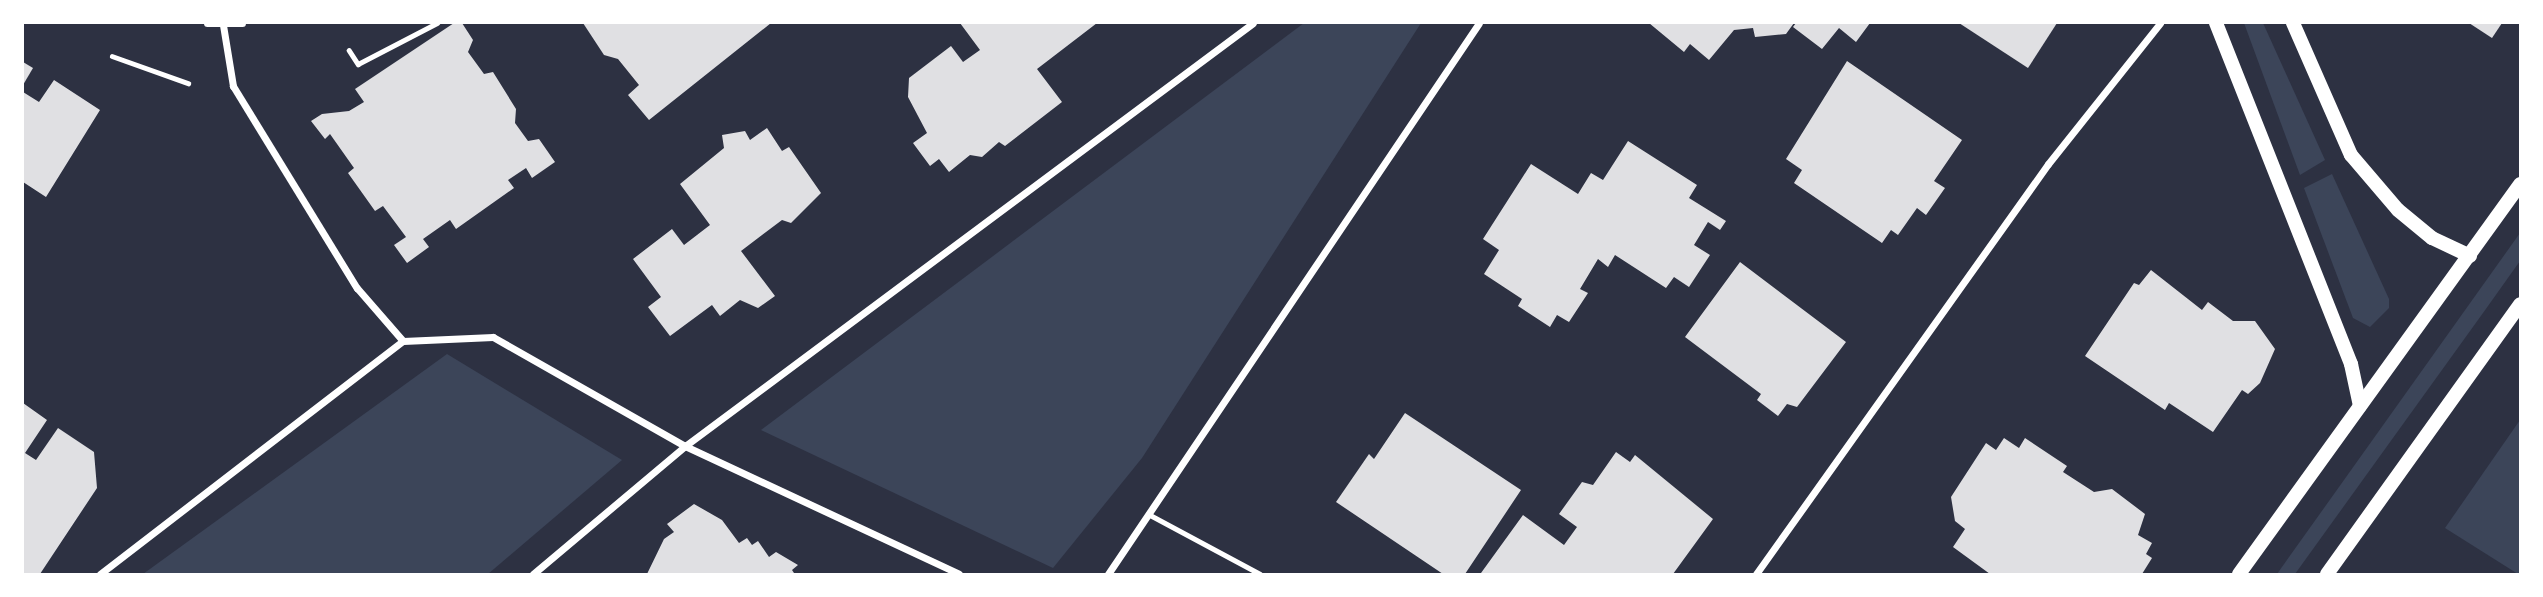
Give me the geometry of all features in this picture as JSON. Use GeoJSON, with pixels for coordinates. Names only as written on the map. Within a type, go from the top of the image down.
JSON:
{"type":"FeatureCollection","features":[{"type":"Feature","properties":{"kind":"main road"},"geometry":{"type":"LineString","coordinates":[[2216,23],[2351,364],[2360,406]]}},
{"type":"Feature","properties":{"kind":"main road"},"geometry":{"type":"LineString","coordinates":[[2293,23],[2351,155],[2398,210],[2432,238],[2470,256]]}},
{"type":"Feature","properties":{"kind":"main road"},"geometry":{"type":"LineString","coordinates":[[2239,574],[2520,184]]}},
{"type":"Feature","properties":{"kind":"main road"},"geometry":{"type":"LineString","coordinates":[[2327,574],[2520,304]]}},
{"type":"Feature","properties":{"kind":"street"},"geometry":{"type":"LineString","coordinates":[[207,23],[223,26],[242,23]]}},
{"type":"Feature","properties":{"kind":"street"},"geometry":{"type":"LineString","coordinates":[[533,574],[685,446],[1253,23]]}},
{"type":"Feature","properties":{"kind":"street"},"geometry":{"type":"LineString","coordinates":[[1108,574],[1479,23]]}},
{"type":"Feature","properties":{"kind":"street"},"geometry":{"type":"LineString","coordinates":[[1756,574],[2048,164],[2160,23]]}},
{"type":"Feature","properties":{"kind":"street"},"geometry":{"type":"LineString","coordinates":[[223,26],[233,86],[357,288],[403,341]]}},
{"type":"Feature","properties":{"kind":"street"},"geometry":{"type":"LineString","coordinates":[[100,574],[403,341],[493,337],[685,446],[959,574]]}},
{"type":"Feature","properties":{"kind":"lane"},"geometry":{"type":"LineString","coordinates":[[1148,514],[1260,574]]}},
{"type":"Feature","properties":{"kind":"path"},"geometry":{"type":"LineString","coordinates":[[349,50],[358,64],[437,23]]}},
{"type":"Feature","properties":{"kind":"path"},"geometry":{"type":"LineString","coordinates":[[112,56],[188,83]]}},
{"type":"Feature","properties":{"kind":"shaded area"},"geometry":{"type":"Polygon","coordinates":[[[1304,23],[1421,23],[1142,458],[1053,568],[761,430],[1304,23]]]}},
{"type":"Feature","properties":{"kind":"shaded area"},"geometry":{"type":"Polygon","coordinates":[[[2244,23],[2263,23],[2325,160],[2300,175],[2244,23]]]}},
{"type":"Feature","properties":{"kind":"shaded area"},"geometry":{"type":"Polygon","coordinates":[[[2332,174],[2389,299],[2389,308],[2370,327],[2353,318],[2304,188],[2332,174]]]}},
{"type":"Feature","properties":{"kind":"shaded area"},"geometry":{"type":"Polygon","coordinates":[[[2520,233],[2520,261],[2483,313],[2295,574],[2277,574],[2520,233]]]}},
{"type":"Feature","properties":{"kind":"shaded area"},"geometry":{"type":"Polygon","coordinates":[[[447,354],[622,460],[488,574],[143,574],[447,354]]]}},
{"type":"Feature","properties":{"kind":"shaded area"},"geometry":{"type":"Polygon","coordinates":[[[2520,420],[2520,574],[2518,574],[2445,528],[2520,420]]]}},
{"type":"Feature","properties":{"kind":"building"},"geometry":{"type":"Polygon","coordinates":[[[454,23],[462,23],[473,40],[468,52],[484,74],[493,72],[516,109],[515,123],[528,141],[539,139],[555,162],[532,178],[526,168],[508,180],[514,188],[456,229],[450,220],[423,239],[429,247],[407,263],[394,245],[406,237],[383,206],[375,211],[348,173],[354,168],[330,134],[325,139],[311,121],[322,114],[349,111],[364,102],[355,89],[454,23]]]}},
{"type":"Feature","properties":{"kind":"building"},"geometry":{"type":"Polygon","coordinates":[[[583,23],[771,23],[649,120],[628,95],[639,85],[618,59],[604,55],[583,23]]]}},
{"type":"Feature","properties":{"kind":"building"},"geometry":{"type":"Polygon","coordinates":[[[960,23],[1097,23],[1037,69],[1062,102],[1005,146],[999,142],[982,157],[970,155],[949,172],[939,159],[930,166],[913,143],[927,133],[908,97],[909,78],[951,46],[963,62],[980,50],[960,23]]]}},
{"type":"Feature","properties":{"kind":"building"},"geometry":{"type":"Polygon","coordinates":[[[1649,23],[1794,23],[1786,34],[1755,37],[1753,28],[1734,30],[1709,60],[1690,44],[1684,52],[1649,23]]]}},
{"type":"Feature","properties":{"kind":"building"},"geometry":{"type":"Polygon","coordinates":[[[1796,23],[1870,23],[1856,42],[1839,28],[1822,49],[1793,27],[1796,23]]]}},
{"type":"Feature","properties":{"kind":"building"},"geometry":{"type":"Polygon","coordinates":[[[1959,23],[2057,23],[2028,68],[1959,23]]]}},
{"type":"Feature","properties":{"kind":"building"},"geometry":{"type":"Polygon","coordinates":[[[2469,23],[2502,23],[2492,38],[2469,23]]]}},
{"type":"Feature","properties":{"kind":"building"},"geometry":{"type":"Polygon","coordinates":[[[1847,61],[1962,140],[1934,181],[1945,188],[1926,215],[1917,208],[1898,235],[1891,230],[1882,243],[1794,183],[1802,170],[1786,159],[1847,61]]]}},
{"type":"Feature","properties":{"kind":"building"},"geometry":{"type":"Polygon","coordinates":[[[23,62],[33,68],[23,85],[23,62]]]}},
{"type":"Feature","properties":{"kind":"building"},"geometry":{"type":"Polygon","coordinates":[[[54,80],[100,110],[46,197],[23,182],[23,92],[39,102],[54,80]]]}},
{"type":"Feature","properties":{"kind":"building"},"geometry":{"type":"Polygon","coordinates":[[[767,128],[782,151],[789,147],[821,193],[791,223],[782,220],[741,251],[775,296],[758,308],[740,300],[720,316],[712,305],[670,336],[648,307],[661,297],[633,259],[672,229],[684,245],[710,225],[680,184],[724,148],[722,135],[745,131],[750,140],[767,128]]]}},
{"type":"Feature","properties":{"kind":"building"},"geometry":{"type":"Polygon","coordinates":[[[1628,141],[1697,185],[1689,198],[1726,221],[1720,230],[1708,222],[1694,245],[1710,255],[1689,287],[1674,277],[1666,288],[1615,255],[1608,267],[1598,259],[1580,289],[1588,293],[1569,322],[1557,315],[1550,327],[1518,306],[1522,299],[1484,274],[1499,250],[1483,239],[1531,164],[1578,194],[1591,173],[1603,180],[1628,141]]]}},
{"type":"Feature","properties":{"kind":"building"},"geometry":{"type":"Polygon","coordinates":[[[1740,262],[1846,342],[1797,407],[1787,404],[1778,416],[1757,400],[1761,394],[1685,337],[1740,262]]]}},
{"type":"Feature","properties":{"kind":"building"},"geometry":{"type":"Polygon","coordinates":[[[2151,270],[2202,310],[2208,302],[2233,321],[2255,321],[2275,349],[2260,383],[2248,394],[2242,390],[2213,432],[2169,403],[2165,410],[2085,356],[2134,283],[2139,285],[2151,270]]]}},
{"type":"Feature","properties":{"kind":"building"},"geometry":{"type":"Polygon","coordinates":[[[23,403],[47,420],[25,453],[36,460],[58,428],[94,452],[97,488],[40,574],[23,574],[23,403]]]}},
{"type":"Feature","properties":{"kind":"building"},"geometry":{"type":"Polygon","coordinates":[[[1405,413],[1521,490],[1465,574],[1443,574],[1336,502],[1369,454],[1374,459],[1405,413]]]}},
{"type":"Feature","properties":{"kind":"building"},"geometry":{"type":"Polygon","coordinates":[[[2004,438],[2019,448],[2025,438],[2067,466],[2063,472],[2094,492],[2112,489],[2145,514],[2138,535],[2152,543],[2146,554],[2152,558],[2142,574],[1990,574],[1953,547],[1965,529],[1955,521],[1951,497],[1986,443],[1996,450],[2004,438]]]}},
{"type":"Feature","properties":{"kind":"building"},"geometry":{"type":"Polygon","coordinates":[[[1616,452],[1630,462],[1635,455],[1713,519],[1673,574],[1481,573],[1523,515],[1564,545],[1577,527],[1559,514],[1582,482],[1593,485],[1616,452]]]}},
{"type":"Feature","properties":{"kind":"building"},"geometry":{"type":"Polygon","coordinates":[[[694,504],[722,520],[739,543],[747,538],[752,545],[758,541],[769,557],[776,552],[798,565],[792,570],[794,573],[647,574],[664,539],[674,532],[667,524],[694,504]]]}}]}
